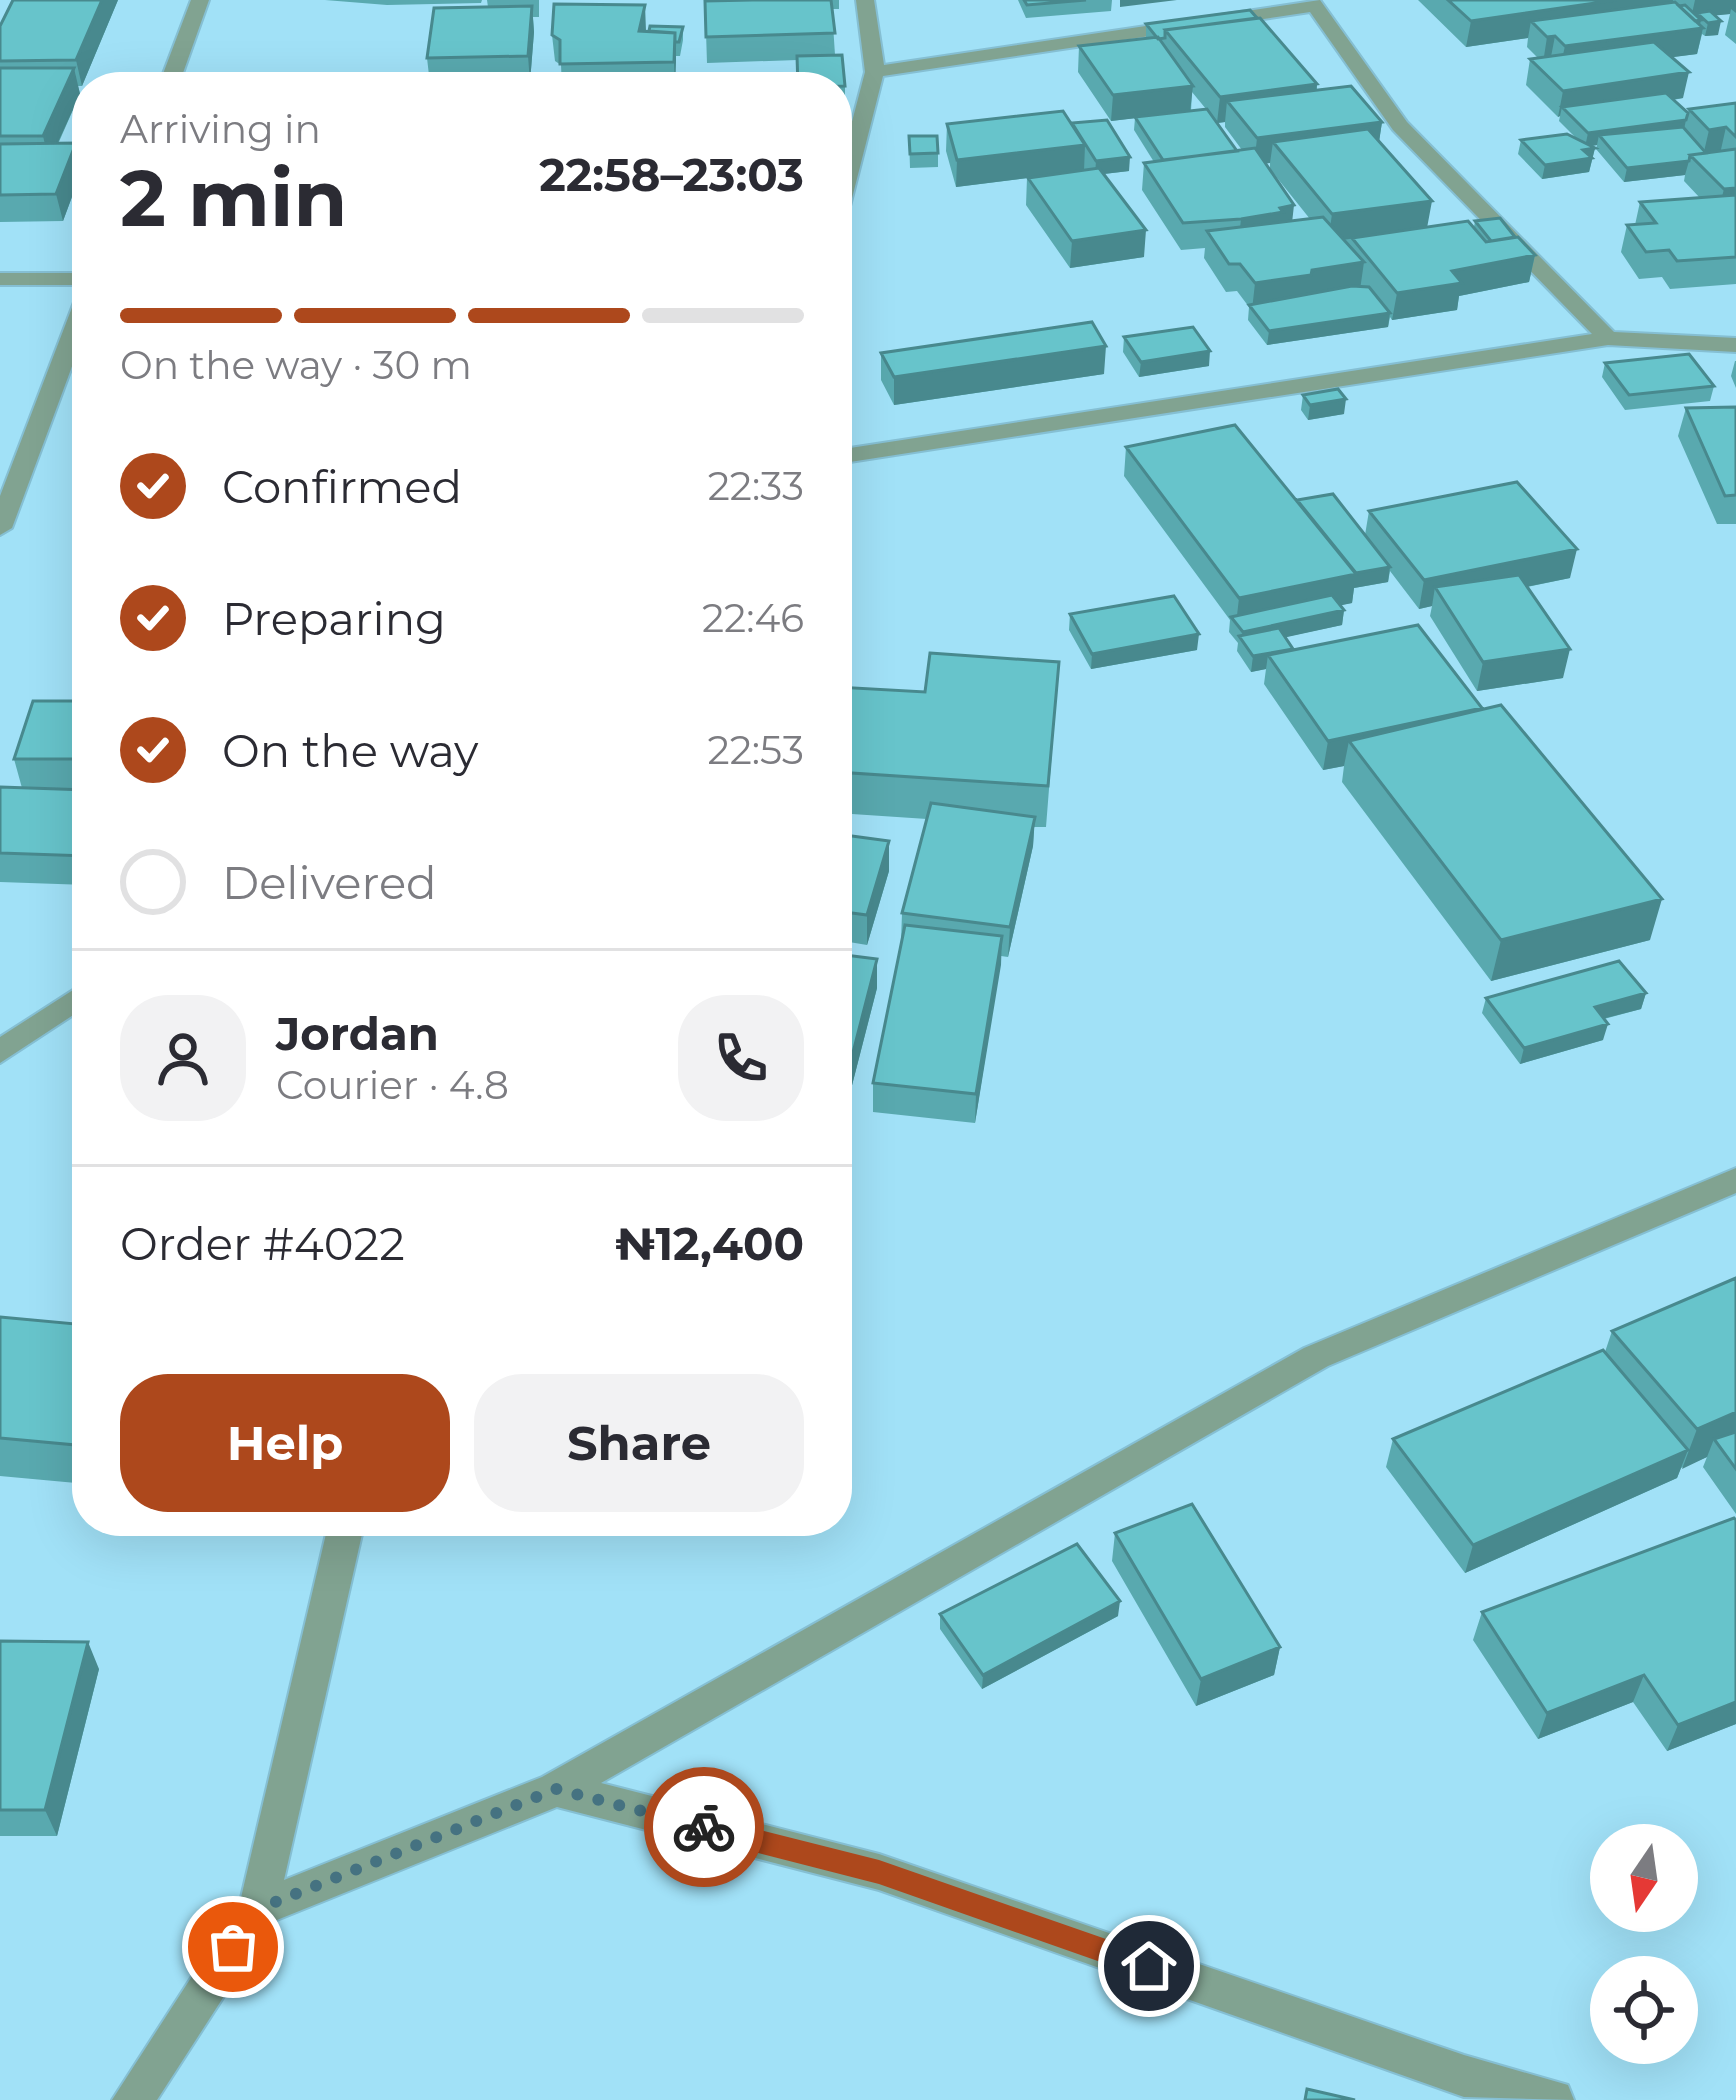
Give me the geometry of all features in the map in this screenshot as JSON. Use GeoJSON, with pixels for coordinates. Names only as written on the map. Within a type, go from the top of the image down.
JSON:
{"type":"FeatureCollection","features":[{"type":"Feature","properties":{"kind":"street"},"geometry":{"type":"LineString","coordinates":[[174,72],[200,0]]}},
{"type":"Feature","properties":{"kind":"street"},"geometry":{"type":"LineString","coordinates":[[852,163],[875,72],[865,0]]}},
{"type":"Feature","properties":{"kind":"street"},"geometry":{"type":"LineString","coordinates":[[875,72],[1313,3],[1400,126],[1608,338]]}},
{"type":"Feature","properties":{"kind":"street"},"geometry":{"type":"LineString","coordinates":[[852,134],[860,134]]}},
{"type":"Feature","properties":{"kind":"street"},"geometry":{"type":"LineString","coordinates":[[0,279],[72,279]]}},
{"type":"Feature","properties":{"kind":"street"},"geometry":{"type":"LineString","coordinates":[[0,528],[72,337]]}},
{"type":"Feature","properties":{"kind":"street"},"geometry":{"type":"LineString","coordinates":[[852,455],[1608,338],[1736,345]]}},
{"type":"Feature","properties":{"kind":"street"},"geometry":{"type":"LineString","coordinates":[[0,1052],[72,1002]]}},
{"type":"Feature","properties":{"kind":"street"},"geometry":{"type":"LineString","coordinates":[[258,1909],[556,1789],[1316,1357],[1736,1180]]}},
{"type":"Feature","properties":{"kind":"street"},"geometry":{"type":"LineString","coordinates":[[133,2100],[258,1909],[344,1536]]}},
{"type":"Feature","properties":{"kind":"street"},"geometry":{"type":"LineString","coordinates":[[556,1789],[879,1872],[1464,2076],[1552,2100]]}},
{"type":"Feature","properties":{"kind":"building"},"geometry":{"type":"Polygon","coordinates":[[[13,0],[102,0],[76,60],[0,61],[0,26],[13,0]]]}},
{"type":"Feature","properties":{"kind":"building"},"geometry":{"type":"Polygon","coordinates":[[[831,0],[835,33],[706,37],[705,1],[831,0]]]}},
{"type":"Feature","properties":{"kind":"building"},"geometry":{"type":"Polygon","coordinates":[[[1024,0],[1086,0],[1027,5],[1024,0]]]}},
{"type":"Feature","properties":{"kind":"building"},"geometry":{"type":"Polygon","coordinates":[[[1448,0],[1616,0],[1471,21],[1448,0]]]}},
{"type":"Feature","properties":{"kind":"building"},"geometry":{"type":"Polygon","coordinates":[[[1675,2],[1703,28],[1565,46],[1531,21],[1675,2]]]}},
{"type":"Feature","properties":{"kind":"building"},"geometry":{"type":"Polygon","coordinates":[[[554,4],[645,5],[639,31],[675,33],[674,62],[560,64],[560,40],[552,35],[554,4]]]}},
{"type":"Feature","properties":{"kind":"building"},"geometry":{"type":"Polygon","coordinates":[[[1685,5],[1701,20],[1695,21],[1679,6],[1685,5]]]}},
{"type":"Feature","properties":{"kind":"building"},"geometry":{"type":"Polygon","coordinates":[[[532,6],[528,56],[427,58],[434,8],[532,6]]]}},
{"type":"Feature","properties":{"kind":"building"},"geometry":{"type":"Polygon","coordinates":[[[1250,10],[1257,18],[1165,30],[1165,38],[1158,39],[1146,24],[1250,10]]]}},
{"type":"Feature","properties":{"kind":"building"},"geometry":{"type":"Polygon","coordinates":[[[1710,11],[1721,21],[1708,23],[1697,13],[1710,11]]]}},
{"type":"Feature","properties":{"kind":"building"},"geometry":{"type":"Polygon","coordinates":[[[1260,18],[1317,84],[1220,97],[1165,30],[1260,18]]]}},
{"type":"Feature","properties":{"kind":"building"},"geometry":{"type":"Polygon","coordinates":[[[650,26],[683,27],[679,42],[675,42],[675,33],[649,31],[650,26]]]}},
{"type":"Feature","properties":{"kind":"building"},"geometry":{"type":"Polygon","coordinates":[[[1158,37],[1193,86],[1113,95],[1079,46],[1158,37]]]}},
{"type":"Feature","properties":{"kind":"building"},"geometry":{"type":"Polygon","coordinates":[[[1654,42],[1689,72],[1563,91],[1530,59],[1654,42]]]}},
{"type":"Feature","properties":{"kind":"building"},"geometry":{"type":"Polygon","coordinates":[[[842,55],[844,72],[798,72],[797,56],[842,55]]]}},
{"type":"Feature","properties":{"kind":"building"},"geometry":{"type":"Polygon","coordinates":[[[0,68],[74,68],[43,136],[0,136],[0,68]]]}},
{"type":"Feature","properties":{"kind":"building"},"geometry":{"type":"Polygon","coordinates":[[[1351,86],[1382,122],[1257,138],[1227,101],[1351,86]]]}},
{"type":"Feature","properties":{"kind":"building"},"geometry":{"type":"Polygon","coordinates":[[[1666,93],[1688,113],[1686,120],[1588,133],[1562,107],[1666,93]]]}},
{"type":"Feature","properties":{"kind":"building"},"geometry":{"type":"Polygon","coordinates":[[[1736,103],[1736,137],[1726,127],[1709,130],[1689,109],[1736,103]]]}},
{"type":"Feature","properties":{"kind":"building"},"geometry":{"type":"Polygon","coordinates":[[[1207,109],[1237,151],[1163,160],[1135,117],[1207,109]]]}},
{"type":"Feature","properties":{"kind":"building"},"geometry":{"type":"Polygon","coordinates":[[[1063,111],[1085,145],[957,160],[947,124],[1063,111]]]}},
{"type":"Feature","properties":{"kind":"building"},"geometry":{"type":"Polygon","coordinates":[[[1107,120],[1130,157],[1096,161],[1072,123],[1107,120]]]}},
{"type":"Feature","properties":{"kind":"building"},"geometry":{"type":"Polygon","coordinates":[[[1683,127],[1706,153],[1690,155],[1689,161],[1627,168],[1599,135],[1683,127]]]}},
{"type":"Feature","properties":{"kind":"building"},"geometry":{"type":"Polygon","coordinates":[[[1368,129],[1432,201],[1332,214],[1273,142],[1368,129]]]}},
{"type":"Feature","properties":{"kind":"building"},"geometry":{"type":"Polygon","coordinates":[[[1567,134],[1595,148],[1583,150],[1592,158],[1545,165],[1521,140],[1567,134]]]}},
{"type":"Feature","properties":{"kind":"building"},"geometry":{"type":"Polygon","coordinates":[[[909,136],[937,136],[938,153],[910,154],[909,136]]]}},
{"type":"Feature","properties":{"kind":"building"},"geometry":{"type":"Polygon","coordinates":[[[72,143],[56,194],[0,195],[0,144],[72,143]]]}},
{"type":"Feature","properties":{"kind":"building"},"geometry":{"type":"Polygon","coordinates":[[[1255,148],[1294,205],[1280,208],[1283,212],[1183,223],[1144,163],[1255,148]]]}},
{"type":"Feature","properties":{"kind":"building"},"geometry":{"type":"Polygon","coordinates":[[[1736,149],[1736,188],[1724,189],[1690,155],[1736,149]]]}},
{"type":"Feature","properties":{"kind":"building"},"geometry":{"type":"Polygon","coordinates":[[[1099,168],[1146,230],[1072,241],[1028,178],[1099,168]]]}},
{"type":"Feature","properties":{"kind":"building"},"geometry":{"type":"Polygon","coordinates":[[[1736,195],[1736,257],[1677,261],[1669,250],[1646,252],[1627,225],[1656,223],[1640,202],[1736,195]]]}},
{"type":"Feature","properties":{"kind":"building"},"geometry":{"type":"Polygon","coordinates":[[[1323,217],[1364,262],[1255,283],[1240,264],[1229,264],[1207,231],[1323,217]]]}},
{"type":"Feature","properties":{"kind":"building"},"geometry":{"type":"Polygon","coordinates":[[[1500,218],[1515,237],[1491,241],[1475,221],[1500,218]]]}},
{"type":"Feature","properties":{"kind":"building"},"geometry":{"type":"Polygon","coordinates":[[[1468,221],[1486,242],[1518,237],[1535,255],[1452,271],[1462,283],[1397,293],[1352,238],[1468,221]]]}},
{"type":"Feature","properties":{"kind":"building"},"geometry":{"type":"Polygon","coordinates":[[[1369,287],[1390,313],[1269,331],[1249,305],[1369,287]]]}},
{"type":"Feature","properties":{"kind":"building"},"geometry":{"type":"Polygon","coordinates":[[[1092,322],[1106,346],[894,377],[881,353],[1092,322]]]}},
{"type":"Feature","properties":{"kind":"building"},"geometry":{"type":"Polygon","coordinates":[[[1193,327],[1210,351],[1141,362],[1124,337],[1193,327]]]}},
{"type":"Feature","properties":{"kind":"building"},"geometry":{"type":"Polygon","coordinates":[[[1689,354],[1714,386],[1629,395],[1605,363],[1689,354]]]}},
{"type":"Feature","properties":{"kind":"building"},"geometry":{"type":"Polygon","coordinates":[[[1338,389],[1346,399],[1310,405],[1303,395],[1338,389]]]}},
{"type":"Feature","properties":{"kind":"building"},"geometry":{"type":"Polygon","coordinates":[[[1736,407],[1736,495],[1725,496],[1686,408],[1736,407]]]}},
{"type":"Feature","properties":{"kind":"building"},"geometry":{"type":"Polygon","coordinates":[[[1235,425],[1356,574],[1239,598],[1126,447],[1235,425]]]}},
{"type":"Feature","properties":{"kind":"building"},"geometry":{"type":"Polygon","coordinates":[[[1517,482],[1577,549],[1424,580],[1369,511],[1517,482]]]}},
{"type":"Feature","properties":{"kind":"building"},"geometry":{"type":"Polygon","coordinates":[[[1333,494],[1390,567],[1356,573],[1297,500],[1333,494]]]}},
{"type":"Feature","properties":{"kind":"building"},"geometry":{"type":"Polygon","coordinates":[[[1519,575],[1570,649],[1483,662],[1435,587],[1519,575]]]}},
{"type":"Feature","properties":{"kind":"building"},"geometry":{"type":"Polygon","coordinates":[[[1332,595],[1344,610],[1243,632],[1231,617],[1332,595]]]}},
{"type":"Feature","properties":{"kind":"building"},"geometry":{"type":"Polygon","coordinates":[[[1174,596],[1199,634],[1092,654],[1070,614],[1174,596]]]}},
{"type":"Feature","properties":{"kind":"building"},"geometry":{"type":"Polygon","coordinates":[[[1418,625],[1482,708],[1328,741],[1268,655],[1418,625]]]}},
{"type":"Feature","properties":{"kind":"building"},"geometry":{"type":"Polygon","coordinates":[[[1279,628],[1293,649],[1253,656],[1239,636],[1279,628]]]}},
{"type":"Feature","properties":{"kind":"building"},"geometry":{"type":"Polygon","coordinates":[[[930,653],[1059,662],[1048,786],[852,773],[852,688],[925,692],[930,653]]]}},
{"type":"Feature","properties":{"kind":"building"},"geometry":{"type":"Polygon","coordinates":[[[33,701],[72,701],[72,759],[14,759],[33,701]]]}},
{"type":"Feature","properties":{"kind":"building"},"geometry":{"type":"Polygon","coordinates":[[[1501,705],[1662,899],[1501,940],[1349,741],[1501,705]]]}},
{"type":"Feature","properties":{"kind":"building"},"geometry":{"type":"Polygon","coordinates":[[[0,787],[72,789],[72,855],[0,853],[0,787]]]}},
{"type":"Feature","properties":{"kind":"building"},"geometry":{"type":"Polygon","coordinates":[[[931,803],[1035,817],[1010,927],[902,913],[931,803]]]}},
{"type":"Feature","properties":{"kind":"building"},"geometry":{"type":"Polygon","coordinates":[[[852,836],[889,841],[867,915],[852,913],[852,836]]]}},
{"type":"Feature","properties":{"kind":"building"},"geometry":{"type":"Polygon","coordinates":[[[905,925],[1002,936],[976,1094],[873,1083],[905,925]]]}},
{"type":"Feature","properties":{"kind":"building"},"geometry":{"type":"Polygon","coordinates":[[[852,956],[877,959],[852,1056],[852,956]]]}},
{"type":"Feature","properties":{"kind":"building"},"geometry":{"type":"Polygon","coordinates":[[[1619,961],[1646,993],[1595,1007],[1608,1024],[1524,1048],[1486,998],[1619,961]]]}},
{"type":"Feature","properties":{"kind":"building"},"geometry":{"type":"Polygon","coordinates":[[[1736,1278],[1736,1412],[1697,1429],[1612,1331],[1736,1278]]]}},
{"type":"Feature","properties":{"kind":"building"},"geometry":{"type":"Polygon","coordinates":[[[0,1317],[72,1324],[72,1445],[0,1438],[0,1317]]]}},
{"type":"Feature","properties":{"kind":"building"},"geometry":{"type":"Polygon","coordinates":[[[1603,1350],[1688,1450],[1473,1545],[1393,1439],[1603,1350]]]}},
{"type":"Feature","properties":{"kind":"building"},"geometry":{"type":"Polygon","coordinates":[[[1736,1432],[1736,1469],[1714,1439],[1736,1432]]]}},
{"type":"Feature","properties":{"kind":"building"},"geometry":{"type":"Polygon","coordinates":[[[1192,1504],[1280,1647],[1201,1679],[1115,1533],[1192,1504]]]}},
{"type":"Feature","properties":{"kind":"building"},"geometry":{"type":"Polygon","coordinates":[[[1734,1518],[1736,1702],[1678,1725],[1644,1675],[1547,1713],[1482,1612],[1734,1518]]]}},
{"type":"Feature","properties":{"kind":"building"},"geometry":{"type":"Polygon","coordinates":[[[1077,1544],[1120,1601],[983,1675],[940,1614],[1077,1544]]]}},
{"type":"Feature","properties":{"kind":"building"},"geometry":{"type":"Polygon","coordinates":[[[0,1641],[88,1642],[45,1810],[0,1810],[0,1641]]]}},
{"type":"Feature","properties":{"kind":"building"},"geometry":{"type":"Polygon","coordinates":[[[1307,2089],[1355,2100],[1305,2100],[1307,2089]]]}},
{"type":"Feature","properties":{"kind":"way so far"},"geometry":{"type":"LineString","coordinates":[[233,1947],[258,1909],[556,1789],[704,1827]]}},
{"type":"Feature","properties":{"kind":"route"},"geometry":{"type":"LineString","coordinates":[[704,1827],[879,1872],[1149,1966]]}}]}
